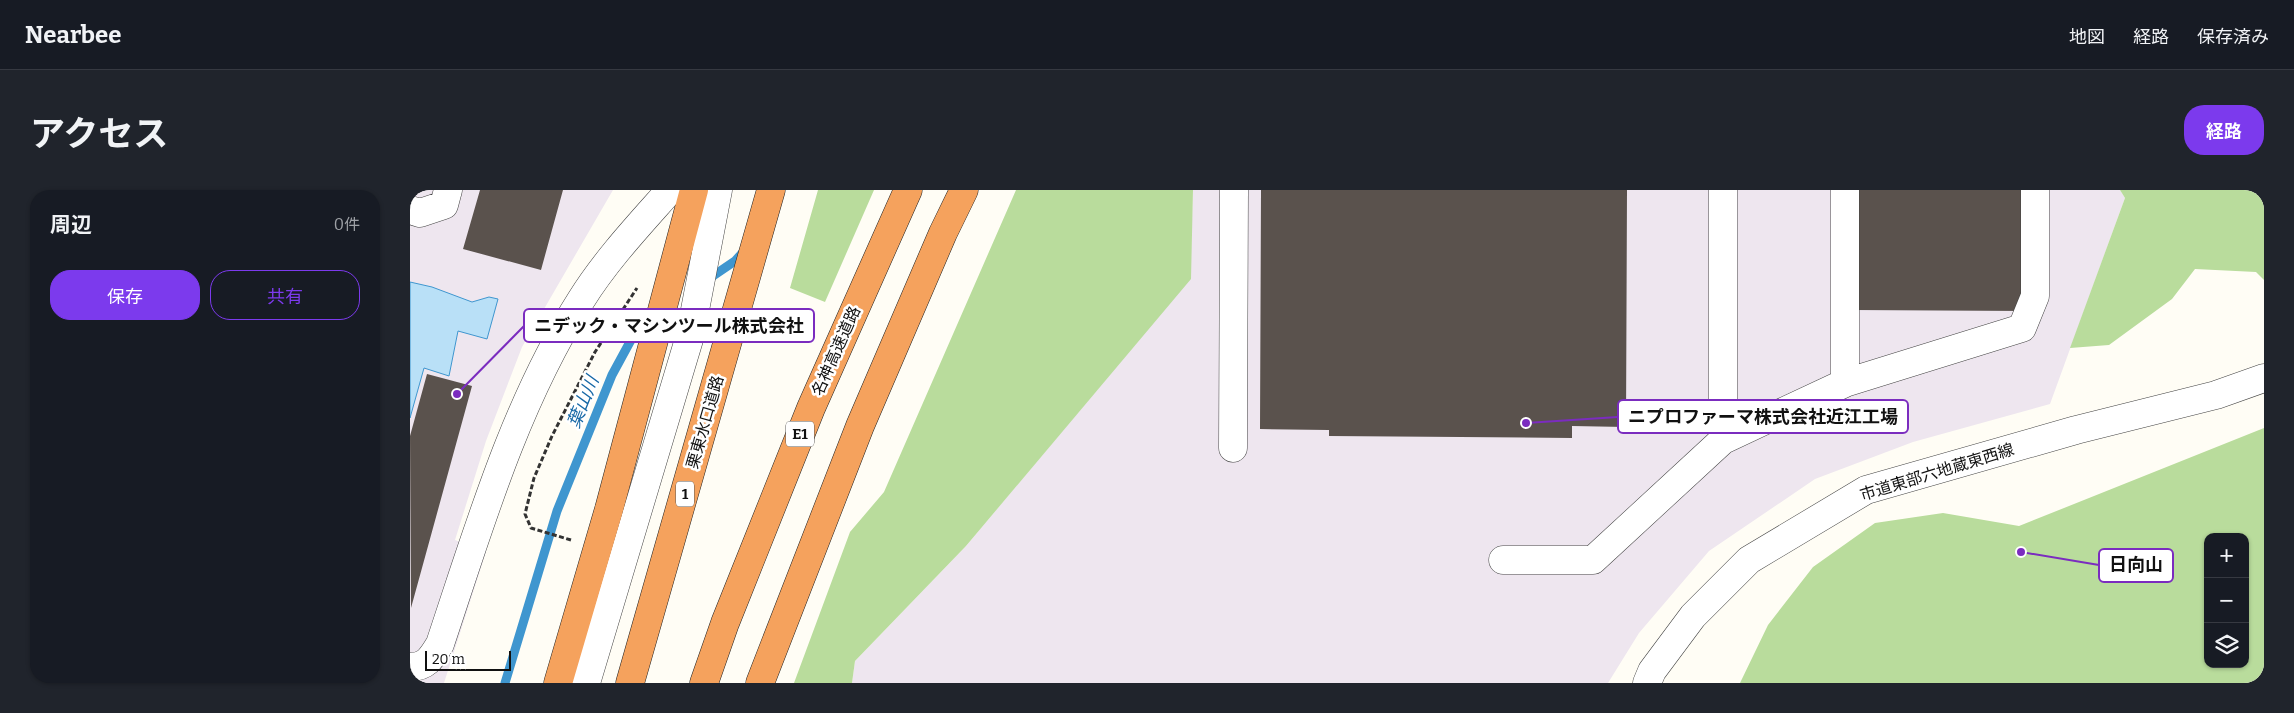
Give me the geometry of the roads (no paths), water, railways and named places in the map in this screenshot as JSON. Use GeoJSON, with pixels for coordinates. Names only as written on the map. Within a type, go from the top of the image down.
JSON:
{"type":"FeatureCollection","features":[{"type":"Feature","properties":{"kind":"highway"},"geometry":{"type":"LineString","coordinates":[[558,683],[612,500],[688,222],[694,190]]}},
{"type":"Feature","properties":{"kind":"highway","name":"栗東水口道路"},"geometry":{"type":"LineString","coordinates":[[632,679],[771,190]]}},
{"type":"Feature","properties":{"kind":"highway","name":"名神高速道路"},"geometry":{"type":"LineString","coordinates":[[704,683],[725,623],[811,408],[908,190]]}},
{"type":"Feature","properties":{"kind":"highway"},"geometry":{"type":"LineString","coordinates":[[760,683],[860,426],[943,233],[964,190]]}},
{"type":"Feature","properties":{"kind":"street"},"geometry":{"type":"LineString","coordinates":[[410,210],[420,213],[444,205],[448,190]]}},
{"type":"Feature","properties":{"kind":"street"},"geometry":{"type":"LineString","coordinates":[[410,667],[423,666],[432,657],[440,644],[516,428],[543,371],[582,300],[620,247],[670,190]]}},
{"type":"Feature","properties":{"kind":"street"},"geometry":{"type":"LineString","coordinates":[[586,683],[690,336],[718,190]]}},
{"type":"Feature","properties":{"kind":"street"},"geometry":{"type":"LineString","coordinates":[[1233,448],[1234,190]]}},
{"type":"Feature","properties":{"kind":"street"},"geometry":{"type":"LineString","coordinates":[[1723,190],[1723,440]]}},
{"type":"Feature","properties":{"kind":"street"},"geometry":{"type":"LineString","coordinates":[[1845,190],[1845,383]]}},
{"type":"Feature","properties":{"kind":"street"},"geometry":{"type":"LineString","coordinates":[[1503,560],[1593,560],[1723,440],[1845,383],[2022,328],[2035,296],[2035,190]]}},
{"type":"Feature","properties":{"kind":"street","name":"市道東部六地蔵東西線"},"geometry":{"type":"LineString","coordinates":[[1647,683],[1652,671],[1693,616],[1749,560],[1866,490],[2076,430],[2216,395],[2264,378]]}},
{"type":"Feature","properties":{"kind":"water"},"geometry":{"type":"Polygon","coordinates":[[[410,282],[432,287],[472,302],[489,297],[498,299],[487,339],[458,331],[449,376],[424,368],[410,418],[410,282]]]}},
{"type":"Feature","properties":{"kind":"waterway","name":"葉山川"},"geometry":{"type":"LineString","coordinates":[[707,280],[735,261],[745,250]]}},
{"type":"Feature","properties":{"kind":"waterway","name":"葉山川"},"geometry":{"type":"LineString","coordinates":[[505,683],[557,511],[612,375],[631,340],[651,323]]}},
{"type":"Feature","properties":{"kind":"place","name":"ニデック・マシンツール株式会社"},"geometry":{"type":"Point","coordinates":[457,394]}},
{"type":"Feature","properties":{"kind":"place","name":"ニプロファーマ株式会社近江工場"},"geometry":{"type":"Point","coordinates":[1526,423]}},
{"type":"Feature","properties":{"kind":"place","name":"日向山"},"geometry":{"type":"Point","coordinates":[2021,552]}}]}
